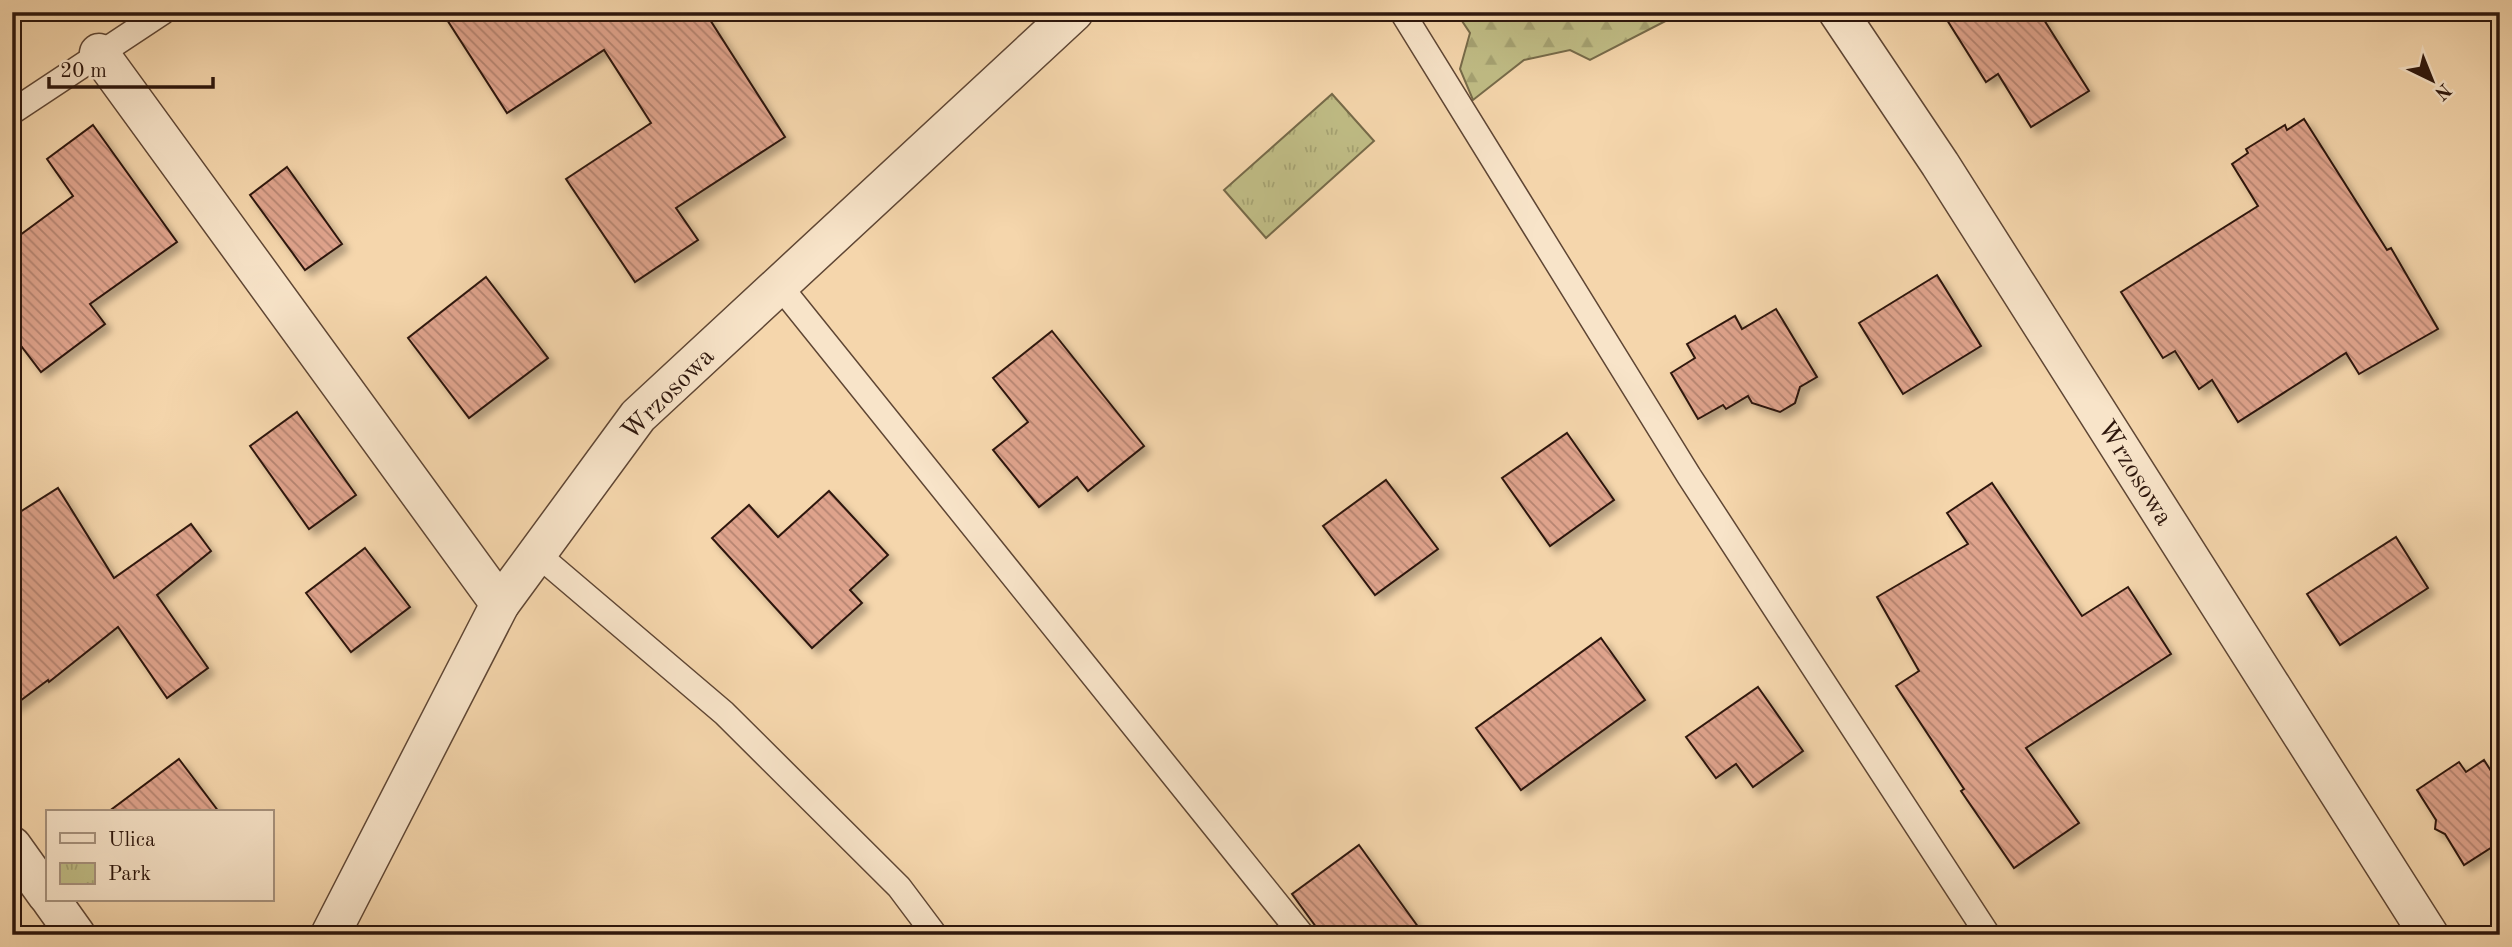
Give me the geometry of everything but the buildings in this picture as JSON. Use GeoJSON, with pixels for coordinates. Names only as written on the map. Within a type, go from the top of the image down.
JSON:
{"type":"FeatureCollection","features":[{"type":"Feature","properties":{"kind":"street","name":"Wrzosowa"},"geometry":{"type":"LineString","coordinates":[[330,935],[499,604],[638,416],[1074,12]]}},
{"type":"Feature","properties":{"kind":"street","name":"Wrzosowa"},"geometry":{"type":"LineString","coordinates":[[1838,12],[1940,164],[2429,935]]}},
{"type":"Feature","properties":{"kind":"street"},"geometry":{"type":"LineString","coordinates":[[99,53],[499,604]]}},
{"type":"Feature","properties":{"kind":"street"},"geometry":{"type":"LineString","coordinates":[[12,846],[46,894]]}},
{"type":"Feature","properties":{"kind":"street"},"geometry":{"type":"LineString","coordinates":[[52,902],[76,935]]}},
{"type":"Feature","properties":{"kind":"lane"},"geometry":{"type":"LineString","coordinates":[[12,112],[163,12]]}},
{"type":"Feature","properties":{"kind":"lane"},"geometry":{"type":"LineString","coordinates":[[1402,12],[1689,476],[1988,935]]}},
{"type":"Feature","properties":{"kind":"lane"},"geometry":{"type":"LineString","coordinates":[[779,285],[1302,935]]}},
{"type":"Feature","properties":{"kind":"lane"},"geometry":{"type":"LineString","coordinates":[[536,553],[724,713],[899,887],[935,935]]}},
{"type":"Feature","properties":{"kind":"green space"},"geometry":{"type":"Polygon","coordinates":[[[1456,12],[1683,12],[1590,60],[1570,50],[1524,60],[1473,100],[1460,69],[1470,33],[1456,12]]]}},
{"type":"Feature","properties":{"kind":"green space"},"geometry":{"type":"Polygon","coordinates":[[[1332,94],[1374,141],[1266,238],[1224,190],[1332,94]]]}}]}
